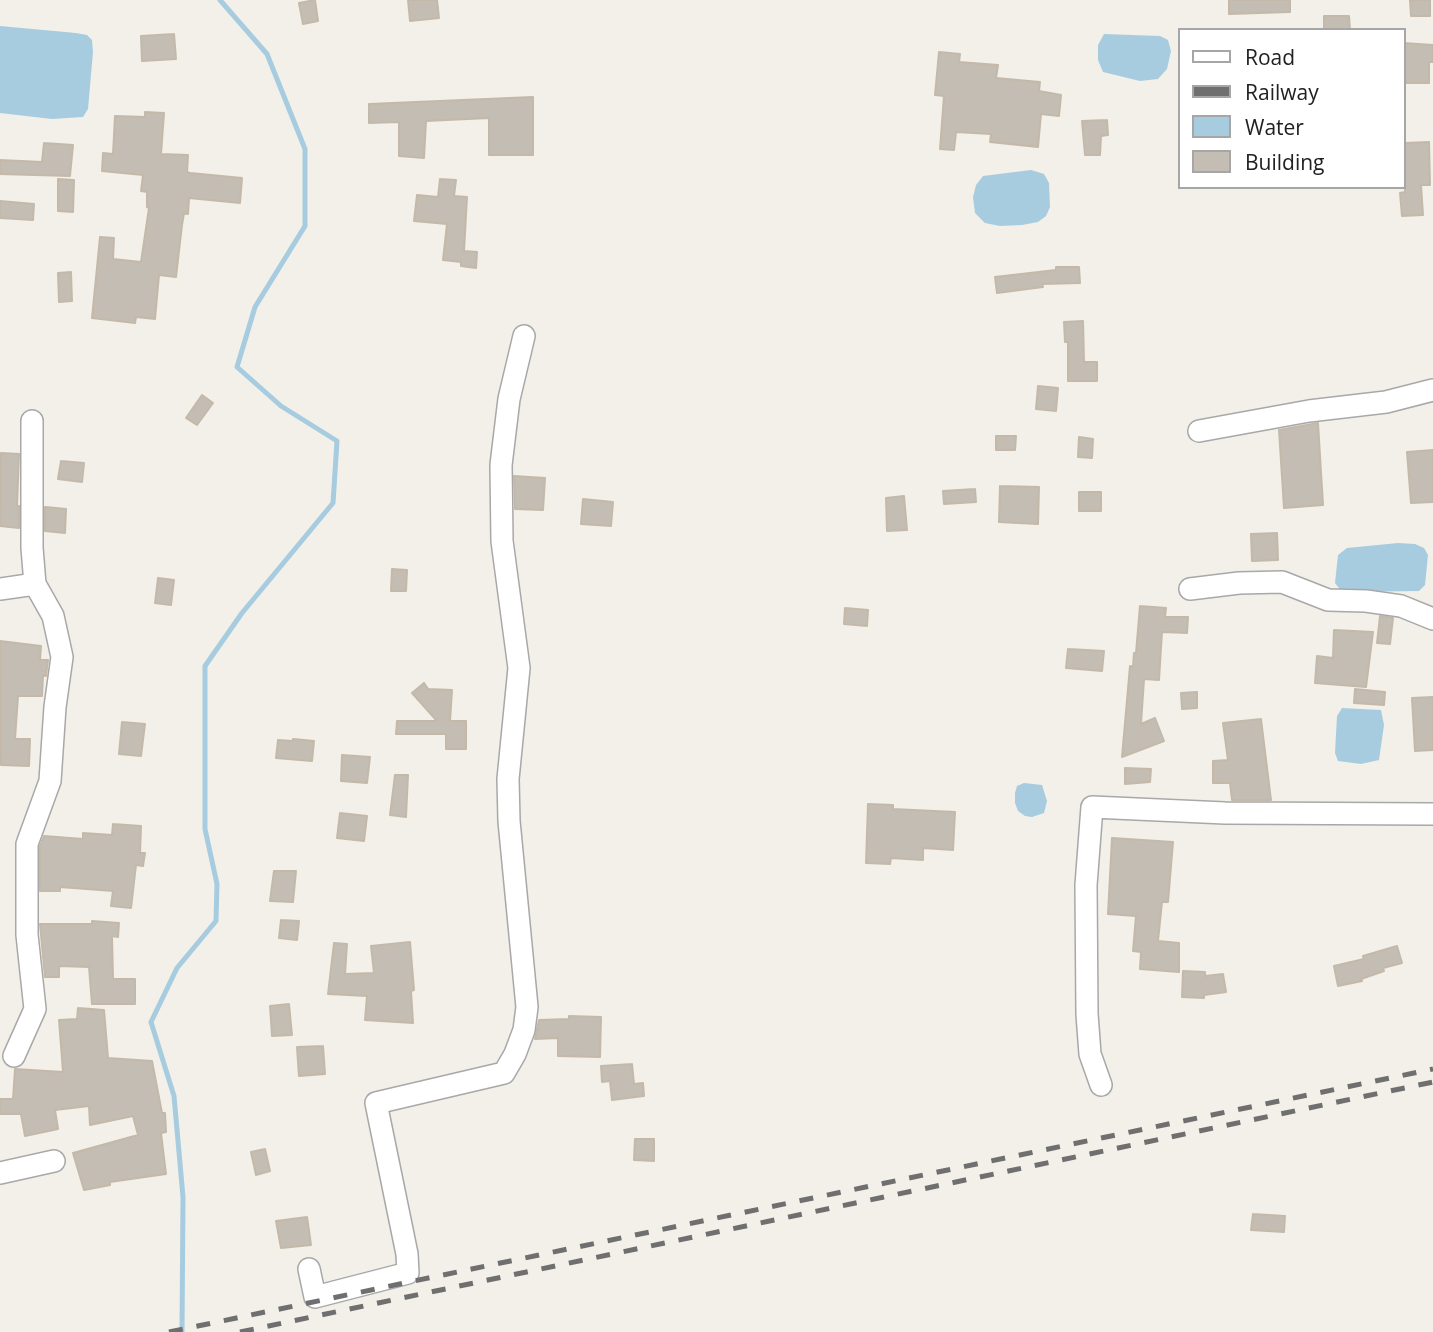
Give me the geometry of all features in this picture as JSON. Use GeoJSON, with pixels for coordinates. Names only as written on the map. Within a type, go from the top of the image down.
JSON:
{"type":"FeatureCollection","features":[{"type":"Feature","properties":{"kind":"street"},"geometry":{"type":"LineString","coordinates":[[309,1269],[315,1297],[408,1273],[407,1254],[376,1103],[504,1073],[524,1030],[527,1007],[508,811],[508,779],[519,668],[502,541],[501,465],[509,399],[524,337]]}},
{"type":"Feature","properties":{"kind":"street"},"geometry":{"type":"LineString","coordinates":[[1199,430],[1309,411],[1386,402],[1433,390]]}},
{"type":"Feature","properties":{"kind":"street"},"geometry":{"type":"LineString","coordinates":[[14,1056],[35,1009],[27,935],[27,844],[50,781],[55,707],[62,657],[53,616],[35,584],[32,548],[32,421]]}},
{"type":"Feature","properties":{"kind":"street"},"geometry":{"type":"LineString","coordinates":[[1190,589],[1239,583],[1282,582],[1328,600],[1366,601],[1401,606],[1433,619]]}},
{"type":"Feature","properties":{"kind":"street"},"geometry":{"type":"LineString","coordinates":[[0,589],[35,584]]}},
{"type":"Feature","properties":{"kind":"street"},"geometry":{"type":"LineString","coordinates":[[1101,1085],[1090,1054],[1087,1014],[1086,885],[1092,807],[1225,813],[1433,814]]}},
{"type":"Feature","properties":{"kind":"street"},"geometry":{"type":"LineString","coordinates":[[0,1173],[54,1161]]}},
{"type":"Feature","properties":{"kind":"water"},"geometry":{"type":"Polygon","coordinates":[[[0,26],[76,33],[87,35],[92,40],[88,109],[83,117],[52,119],[0,113],[0,26]]]}},
{"type":"Feature","properties":{"kind":"water"},"geometry":{"type":"Polygon","coordinates":[[[1104,34],[1160,36],[1168,40],[1171,51],[1167,69],[1158,79],[1140,81],[1103,72],[1098,60],[1098,45],[1104,34]]]}},
{"type":"Feature","properties":{"kind":"water"},"geometry":{"type":"Polygon","coordinates":[[[1031,170],[1044,174],[1049,183],[1050,207],[1046,216],[1038,222],[1000,226],[985,223],[975,213],[973,197],[976,185],[983,176],[1031,170]]]}},
{"type":"Feature","properties":{"kind":"water"},"geometry":{"type":"Polygon","coordinates":[[[1415,544],[1424,548],[1428,555],[1425,585],[1419,591],[1342,592],[1335,583],[1338,555],[1347,548],[1415,544]]]}},
{"type":"Feature","properties":{"kind":"water"},"geometry":{"type":"Polygon","coordinates":[[[1342,708],[1381,710],[1384,725],[1379,760],[1361,764],[1338,761],[1335,753],[1337,716],[1342,708]]]}},
{"type":"Feature","properties":{"kind":"water"},"geometry":{"type":"Polygon","coordinates":[[[1024,783],[1042,785],[1047,801],[1044,813],[1032,817],[1018,811],[1015,793],[1017,786],[1024,783]]]}},
{"type":"Feature","properties":{"kind":"building"},"geometry":{"type":"Polygon","coordinates":[[[315,0],[318,21],[303,24],[299,3],[315,0]]]}},
{"type":"Feature","properties":{"kind":"building"},"geometry":{"type":"Polygon","coordinates":[[[408,0],[437,0],[439,18],[410,21],[408,0]]]}},
{"type":"Feature","properties":{"kind":"building"},"geometry":{"type":"Polygon","coordinates":[[[1229,0],[1290,0],[1290,12],[1229,14],[1229,0]]]}},
{"type":"Feature","properties":{"kind":"building"},"geometry":{"type":"Polygon","coordinates":[[[1410,0],[1430,0],[1430,16],[1411,16],[1410,0]]]}},
{"type":"Feature","properties":{"kind":"building"},"geometry":{"type":"Polygon","coordinates":[[[1324,16],[1349,16],[1350,28],[1324,28],[1324,16]]]}},
{"type":"Feature","properties":{"kind":"building"},"geometry":{"type":"Polygon","coordinates":[[[174,34],[176,59],[142,61],[141,36],[174,34]]]}},
{"type":"Feature","properties":{"kind":"building"},"geometry":{"type":"Polygon","coordinates":[[[1405,43],[1433,45],[1433,62],[1429,62],[1429,83],[1405,83],[1405,43]]]}},
{"type":"Feature","properties":{"kind":"building"},"geometry":{"type":"Polygon","coordinates":[[[939,52],[960,54],[959,62],[998,65],[996,78],[1040,82],[1039,91],[1061,95],[1059,116],[1041,114],[1038,147],[990,142],[991,134],[956,132],[954,150],[940,149],[944,96],[935,95],[939,52]]]}},
{"type":"Feature","properties":{"kind":"building"},"geometry":{"type":"Polygon","coordinates":[[[533,97],[533,155],[489,155],[489,118],[426,121],[424,158],[399,156],[399,122],[369,123],[369,104],[533,97]]]}},
{"type":"Feature","properties":{"kind":"building"},"geometry":{"type":"Polygon","coordinates":[[[145,112],[164,113],[161,154],[188,155],[187,172],[242,178],[240,203],[189,198],[188,214],[184,213],[182,225],[176,277],[159,275],[155,319],[136,317],[135,323],[92,318],[100,237],[114,238],[113,259],[141,262],[149,208],[147,192],[141,191],[143,175],[102,171],[103,153],[113,154],[115,116],[145,117],[145,112]]]}},
{"type":"Feature","properties":{"kind":"building"},"geometry":{"type":"Polygon","coordinates":[[[1107,120],[1108,135],[1101,136],[1100,155],[1085,155],[1082,121],[1107,120]]]}},
{"type":"Feature","properties":{"kind":"building"},"geometry":{"type":"Polygon","coordinates":[[[1429,142],[1430,185],[1421,185],[1423,215],[1402,216],[1400,193],[1405,192],[1405,143],[1429,142]]]}},
{"type":"Feature","properties":{"kind":"building"},"geometry":{"type":"Polygon","coordinates":[[[44,143],[73,145],[70,176],[0,174],[0,160],[42,162],[44,143]]]}},
{"type":"Feature","properties":{"kind":"building"},"geometry":{"type":"Polygon","coordinates":[[[58,179],[74,180],[73,212],[58,211],[58,179]]]}},
{"type":"Feature","properties":{"kind":"building"},"geometry":{"type":"Polygon","coordinates":[[[440,179],[456,180],[454,196],[467,197],[464,251],[477,252],[476,268],[461,266],[461,262],[443,260],[447,224],[414,221],[417,195],[438,197],[440,179]]]}},
{"type":"Feature","properties":{"kind":"building"},"geometry":{"type":"Polygon","coordinates":[[[0,201],[34,204],[33,220],[0,218],[0,201]]]}},
{"type":"Feature","properties":{"kind":"building"},"geometry":{"type":"Polygon","coordinates":[[[1056,267],[1079,267],[1080,283],[1042,284],[1043,287],[997,293],[995,277],[1056,270],[1056,267]]]}},
{"type":"Feature","properties":{"kind":"building"},"geometry":{"type":"Polygon","coordinates":[[[71,272],[72,301],[59,302],[58,273],[71,272]]]}},
{"type":"Feature","properties":{"kind":"building"},"geometry":{"type":"Polygon","coordinates":[[[1083,321],[1084,362],[1097,362],[1097,381],[1068,381],[1068,342],[1065,342],[1064,322],[1083,321]]]}},
{"type":"Feature","properties":{"kind":"building"},"geometry":{"type":"Polygon","coordinates":[[[1038,386],[1058,388],[1056,411],[1036,409],[1038,386]]]}},
{"type":"Feature","properties":{"kind":"building"},"geometry":{"type":"Polygon","coordinates":[[[202,395],[213,403],[197,425],[186,418],[202,395]]]}},
{"type":"Feature","properties":{"kind":"building"},"geometry":{"type":"Polygon","coordinates":[[[1318,423],[1323,505],[1284,508],[1279,430],[1318,423]]]}},
{"type":"Feature","properties":{"kind":"building"},"geometry":{"type":"Polygon","coordinates":[[[996,436],[1016,436],[1015,450],[996,450],[996,436]]]}},
{"type":"Feature","properties":{"kind":"building"},"geometry":{"type":"Polygon","coordinates":[[[1079,437],[1093,439],[1092,458],[1078,457],[1079,437]]]}},
{"type":"Feature","properties":{"kind":"building"},"geometry":{"type":"Polygon","coordinates":[[[1433,450],[1433,502],[1411,503],[1407,452],[1433,450]]]}},
{"type":"Feature","properties":{"kind":"building"},"geometry":{"type":"Polygon","coordinates":[[[1,453],[19,454],[19,528],[0,526],[1,453]]]}},
{"type":"Feature","properties":{"kind":"building"},"geometry":{"type":"Polygon","coordinates":[[[61,461],[84,463],[82,482],[58,479],[61,461]]]}},
{"type":"Feature","properties":{"kind":"building"},"geometry":{"type":"Polygon","coordinates":[[[514,476],[545,478],[543,510],[515,509],[514,476]]]}},
{"type":"Feature","properties":{"kind":"building"},"geometry":{"type":"Polygon","coordinates":[[[1000,486],[1039,487],[1038,524],[999,522],[1000,486]]]}},
{"type":"Feature","properties":{"kind":"building"},"geometry":{"type":"Polygon","coordinates":[[[975,489],[976,502],[944,504],[943,491],[975,489]]]}},
{"type":"Feature","properties":{"kind":"building"},"geometry":{"type":"Polygon","coordinates":[[[1079,492],[1101,492],[1101,511],[1079,511],[1079,492]]]}},
{"type":"Feature","properties":{"kind":"building"},"geometry":{"type":"Polygon","coordinates":[[[904,496],[907,530],[887,531],[886,498],[904,496]]]}},
{"type":"Feature","properties":{"kind":"building"},"geometry":{"type":"Polygon","coordinates":[[[583,499],[613,502],[611,526],[581,524],[583,499]]]}},
{"type":"Feature","properties":{"kind":"building"},"geometry":{"type":"Polygon","coordinates":[[[45,507],[66,509],[65,533],[45,531],[45,507]]]}},
{"type":"Feature","properties":{"kind":"building"},"geometry":{"type":"Polygon","coordinates":[[[1277,533],[1278,560],[1252,561],[1251,534],[1277,533]]]}},
{"type":"Feature","properties":{"kind":"building"},"geometry":{"type":"Polygon","coordinates":[[[392,569],[407,570],[406,591],[391,591],[392,569]]]}},
{"type":"Feature","properties":{"kind":"building"},"geometry":{"type":"Polygon","coordinates":[[[158,578],[174,580],[171,605],[155,603],[158,578]]]}},
{"type":"Feature","properties":{"kind":"building"},"geometry":{"type":"Polygon","coordinates":[[[1140,606],[1166,608],[1165,617],[1188,617],[1187,633],[1162,632],[1159,680],[1144,679],[1141,724],[1155,718],[1164,741],[1122,757],[1130,666],[1133,667],[1136,653],[1140,606]]]}},
{"type":"Feature","properties":{"kind":"building"},"geometry":{"type":"Polygon","coordinates":[[[845,608],[868,610],[867,626],[844,624],[845,608]]]}},
{"type":"Feature","properties":{"kind":"building"},"geometry":{"type":"Polygon","coordinates":[[[1380,616],[1393,618],[1390,644],[1377,643],[1380,616]]]}},
{"type":"Feature","properties":{"kind":"building"},"geometry":{"type":"Polygon","coordinates":[[[1334,630],[1373,632],[1366,687],[1315,683],[1317,656],[1333,658],[1334,630]]]}},
{"type":"Feature","properties":{"kind":"building"},"geometry":{"type":"Polygon","coordinates":[[[0,641],[41,646],[40,660],[48,660],[46,676],[43,675],[42,696],[18,696],[15,739],[30,739],[29,766],[1,765],[0,641]]]}},
{"type":"Feature","properties":{"kind":"building"},"geometry":{"type":"Polygon","coordinates":[[[1068,649],[1104,651],[1102,671],[1066,668],[1068,649]]]}},
{"type":"Feature","properties":{"kind":"building"},"geometry":{"type":"Polygon","coordinates":[[[424,683],[428,689],[452,690],[450,721],[466,721],[466,749],[446,749],[446,734],[396,734],[397,721],[437,721],[412,693],[424,683]]]}},
{"type":"Feature","properties":{"kind":"building"},"geometry":{"type":"Polygon","coordinates":[[[1355,689],[1385,692],[1384,705],[1354,703],[1355,689]]]}},
{"type":"Feature","properties":{"kind":"building"},"geometry":{"type":"Polygon","coordinates":[[[1197,692],[1197,708],[1182,709],[1181,693],[1197,692]]]}},
{"type":"Feature","properties":{"kind":"building"},"geometry":{"type":"Polygon","coordinates":[[[1433,697],[1433,750],[1415,751],[1412,698],[1433,697]]]}},
{"type":"Feature","properties":{"kind":"building"},"geometry":{"type":"Polygon","coordinates":[[[1261,719],[1271,800],[1232,800],[1230,783],[1213,783],[1213,761],[1228,760],[1223,723],[1261,719]]]}},
{"type":"Feature","properties":{"kind":"building"},"geometry":{"type":"Polygon","coordinates":[[[122,722],[145,724],[141,756],[119,754],[122,722]]]}},
{"type":"Feature","properties":{"kind":"building"},"geometry":{"type":"Polygon","coordinates":[[[278,740],[314,741],[312,761],[276,758],[278,740]]]}},
{"type":"Feature","properties":{"kind":"building"},"geometry":{"type":"Polygon","coordinates":[[[342,755],[370,757],[367,783],[341,781],[342,755]]]}},
{"type":"Feature","properties":{"kind":"building"},"geometry":{"type":"Polygon","coordinates":[[[1125,768],[1151,769],[1150,782],[1125,784],[1125,768]]]}},
{"type":"Feature","properties":{"kind":"building"},"geometry":{"type":"Polygon","coordinates":[[[395,775],[408,775],[406,817],[390,815],[395,775]]]}},
{"type":"Feature","properties":{"kind":"building"},"geometry":{"type":"Polygon","coordinates":[[[868,804],[893,805],[893,809],[955,812],[953,850],[923,848],[923,860],[891,858],[890,864],[866,863],[868,804]]]}},
{"type":"Feature","properties":{"kind":"building"},"geometry":{"type":"Polygon","coordinates":[[[340,813],[367,816],[364,841],[337,838],[340,813]]]}},
{"type":"Feature","properties":{"kind":"building"},"geometry":{"type":"Polygon","coordinates":[[[113,824],[141,826],[140,853],[145,853],[143,866],[136,865],[131,908],[111,906],[113,891],[60,887],[60,891],[40,891],[40,846],[44,836],[83,839],[83,833],[112,835],[113,824]]]}},
{"type":"Feature","properties":{"kind":"building"},"geometry":{"type":"Polygon","coordinates":[[[1112,838],[1173,842],[1168,902],[1162,902],[1158,941],[1179,943],[1179,972],[1140,969],[1141,952],[1133,951],[1136,916],[1108,914],[1112,838]]]}},
{"type":"Feature","properties":{"kind":"building"},"geometry":{"type":"Polygon","coordinates":[[[274,871],[296,871],[293,902],[270,901],[274,871]]]}},
{"type":"Feature","properties":{"kind":"building"},"geometry":{"type":"Polygon","coordinates":[[[281,920],[299,921],[297,940],[279,938],[281,920]]]}},
{"type":"Feature","properties":{"kind":"building"},"geometry":{"type":"Polygon","coordinates":[[[92,921],[119,923],[118,937],[112,936],[113,979],[135,979],[135,1004],[92,1004],[89,967],[59,966],[59,977],[45,977],[40,924],[92,924],[92,921]]]}},
{"type":"Feature","properties":{"kind":"building"},"geometry":{"type":"Polygon","coordinates":[[[410,942],[414,990],[411,991],[413,1023],[365,1020],[367,996],[328,994],[334,943],[347,944],[345,974],[374,973],[371,946],[410,942]]]}},
{"type":"Feature","properties":{"kind":"building"},"geometry":{"type":"Polygon","coordinates":[[[1397,946],[1402,963],[1383,968],[1384,971],[1361,979],[1362,981],[1338,986],[1334,966],[1364,959],[1363,956],[1397,946]]]}},
{"type":"Feature","properties":{"kind":"building"},"geometry":{"type":"Polygon","coordinates":[[[1183,971],[1205,972],[1205,976],[1223,974],[1226,992],[1204,995],[1204,998],[1182,997],[1183,971]]]}},
{"type":"Feature","properties":{"kind":"building"},"geometry":{"type":"Polygon","coordinates":[[[289,1004],[292,1035],[272,1036],[270,1006],[289,1004]]]}},
{"type":"Feature","properties":{"kind":"building"},"geometry":{"type":"Polygon","coordinates":[[[78,1008],[104,1010],[108,1058],[152,1061],[162,1113],[165,1113],[166,1132],[161,1133],[166,1174],[110,1182],[110,1185],[84,1190],[73,1153],[138,1135],[133,1116],[90,1125],[89,1106],[55,1110],[58,1129],[25,1136],[21,1114],[0,1114],[0,1099],[13,1099],[15,1069],[63,1072],[59,1020],[77,1019],[78,1008]]]}},
{"type":"Feature","properties":{"kind":"building"},"geometry":{"type":"Polygon","coordinates":[[[569,1016],[601,1017],[600,1057],[558,1056],[558,1038],[535,1039],[539,1020],[569,1019],[569,1016]]]}},
{"type":"Feature","properties":{"kind":"building"},"geometry":{"type":"Polygon","coordinates":[[[323,1046],[325,1074],[299,1076],[297,1047],[323,1046]]]}},
{"type":"Feature","properties":{"kind":"building"},"geometry":{"type":"Polygon","coordinates":[[[632,1064],[634,1084],[643,1083],[644,1096],[612,1100],[610,1081],[602,1082],[601,1066],[632,1064]]]}},
{"type":"Feature","properties":{"kind":"building"},"geometry":{"type":"Polygon","coordinates":[[[635,1139],[654,1139],[654,1161],[634,1160],[635,1139]]]}},
{"type":"Feature","properties":{"kind":"building"},"geometry":{"type":"Polygon","coordinates":[[[265,1149],[270,1171],[256,1175],[251,1152],[265,1149]]]}},
{"type":"Feature","properties":{"kind":"building"},"geometry":{"type":"Polygon","coordinates":[[[1253,1214],[1285,1216],[1284,1232],[1251,1230],[1253,1214]]]}},
{"type":"Feature","properties":{"kind":"building"},"geometry":{"type":"Polygon","coordinates":[[[307,1217],[311,1245],[281,1248],[276,1221],[307,1217]]]}},
{"type":"Feature","properties":{"kind":"waterway"},"geometry":{"type":"LineString","coordinates":[[182,1332],[183,1197],[174,1096],[151,1022],[177,968],[216,921],[217,884],[205,829],[205,666],[242,613],[333,503],[337,441],[281,406],[237,367],[255,307],[305,226],[305,149],[267,54],[220,0]]}},
{"type":"Feature","properties":{"kind":"railway"},"geometry":{"type":"LineString","coordinates":[[169,1332],[1433,1069]]}},
{"type":"Feature","properties":{"kind":"railway"},"geometry":{"type":"LineString","coordinates":[[240,1332],[1433,1082]]}}]}
